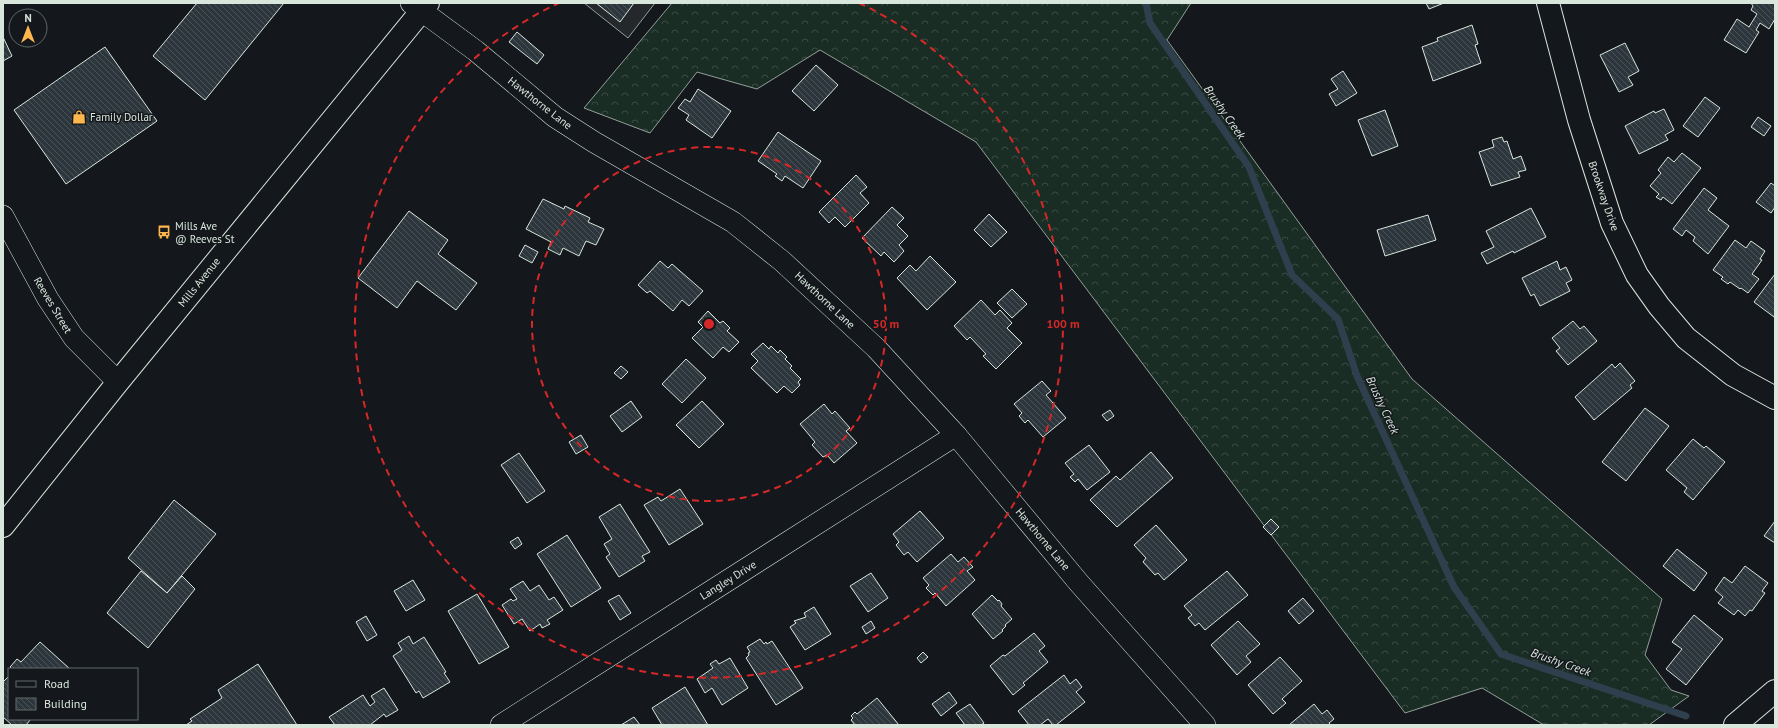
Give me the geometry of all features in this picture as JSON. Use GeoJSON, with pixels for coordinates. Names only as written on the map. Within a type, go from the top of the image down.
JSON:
{"type":"FeatureCollection","features":[{"type":"Feature","properties":{"kind":"main road","name":"Brookway Drive"},"geometry":{"type":"LineString","coordinates":[[1548,3],[1579,120],[1612,223],[1637,275],[1659,306],[1686,338],[1733,375],[1774,395]]}},
{"type":"Feature","properties":{"kind":"main road","name":"Mills Avenue"},"geometry":{"type":"LineString","coordinates":[[3,526],[420,6]]}},
{"type":"Feature","properties":{"kind":"main road"},"geometry":{"type":"LineString","coordinates":[[1735,725],[1775,691]]}},
{"type":"Feature","properties":{"kind":"street","name":"Hawthorne Lane"},"geometry":{"type":"LineString","coordinates":[[420,6],[555,117],[594,142],[733,222],[782,261],[876,348],[956,436],[1079,583],[1204,725]]}},
{"type":"Feature","properties":{"kind":"street","name":"Reeves Street"},"geometry":{"type":"LineString","coordinates":[[3,216],[48,299],[74,338],[118,382]]}},
{"type":"Feature","properties":{"kind":"street","name":"Langley Drive"},"geometry":{"type":"LineString","coordinates":[[501,725],[956,436]]}},
{"type":"Feature","properties":{"kind":"green space"},"geometry":{"type":"Polygon","coordinates":[[[672,3],[1191,3],[1167,40],[1412,379],[1662,599],[1645,655],[1671,690],[1689,696],[1649,725],[1544,725],[1482,688],[1405,713],[976,142],[820,50],[757,89],[697,72],[650,133],[584,108],[672,3]]]}},
{"type":"Feature","properties":{"kind":"shaded area"},"geometry":{"type":"Polygon","coordinates":[[[584,3],[655,3],[628,38],[584,3]]]}},
{"type":"Feature","properties":{"kind":"building"},"geometry":{"type":"Polygon","coordinates":[[[197,3],[284,3],[205,100],[153,56],[197,3]]]}},
{"type":"Feature","properties":{"kind":"building"},"geometry":{"type":"Polygon","coordinates":[[[596,3],[634,3],[620,22],[596,3]]]}},
{"type":"Feature","properties":{"kind":"building"},"geometry":{"type":"Polygon","coordinates":[[[1426,3],[1444,3],[1429,9],[1426,3]]]}},
{"type":"Feature","properties":{"kind":"building"},"geometry":{"type":"Polygon","coordinates":[[[1751,3],[1775,3],[1775,19],[1769,29],[1760,23],[1756,30],[1759,32],[1746,53],[1724,40],[1737,19],[1749,27],[1757,14],[1751,10],[1753,6],[1751,3]]]}},
{"type":"Feature","properties":{"kind":"building"},"geometry":{"type":"Polygon","coordinates":[[[1472,25],[1478,44],[1475,45],[1481,63],[1433,81],[1422,47],[1438,41],[1437,38],[1472,25]]]}},
{"type":"Feature","properties":{"kind":"building"},"geometry":{"type":"Polygon","coordinates":[[[517,32],[544,55],[537,64],[509,42],[517,32]]]}},
{"type":"Feature","properties":{"kind":"building"},"geometry":{"type":"Polygon","coordinates":[[[3,37],[12,56],[3,61],[3,37]]]}},
{"type":"Feature","properties":{"kind":"building"},"geometry":{"type":"Polygon","coordinates":[[[1625,43],[1639,71],[1628,77],[1633,85],[1619,92],[1600,55],[1625,43]]]}},
{"type":"Feature","properties":{"kind":"building"},"geometry":{"type":"Polygon","coordinates":[[[105,47],[157,121],[66,184],[14,110],[105,47]]]}},
{"type":"Feature","properties":{"kind":"building"},"geometry":{"type":"Polygon","coordinates":[[[816,65],[838,85],[814,111],[792,91],[816,65]]]}},
{"type":"Feature","properties":{"kind":"building"},"geometry":{"type":"Polygon","coordinates":[[[1343,71],[1357,93],[1336,106],[1329,94],[1338,89],[1331,79],[1343,71]]]}},
{"type":"Feature","properties":{"kind":"building"},"geometry":{"type":"Polygon","coordinates":[[[698,89],[731,111],[712,138],[686,120],[689,115],[678,108],[685,99],[690,102],[698,89]]]}},
{"type":"Feature","properties":{"kind":"building"},"geometry":{"type":"Polygon","coordinates":[[[1705,97],[1720,108],[1698,137],[1683,126],[1705,97]]]}},
{"type":"Feature","properties":{"kind":"building"},"geometry":{"type":"Polygon","coordinates":[[[1664,109],[1674,130],[1665,135],[1668,140],[1639,154],[1625,126],[1654,111],[1655,113],[1664,109]]]}},
{"type":"Feature","properties":{"kind":"building"},"geometry":{"type":"Polygon","coordinates":[[[1385,110],[1398,146],[1372,156],[1358,120],[1385,110]]]}},
{"type":"Feature","properties":{"kind":"building"},"geometry":{"type":"Polygon","coordinates":[[[1758,117],[1771,126],[1764,136],[1751,127],[1758,117]]]}},
{"type":"Feature","properties":{"kind":"building"},"geometry":{"type":"Polygon","coordinates":[[[778,132],[821,161],[803,188],[785,176],[782,181],[775,176],[777,174],[758,161],[778,132]]]}},
{"type":"Feature","properties":{"kind":"building"},"geometry":{"type":"Polygon","coordinates":[[[1502,137],[1504,142],[1507,141],[1513,159],[1521,156],[1526,170],[1518,172],[1520,177],[1491,186],[1479,152],[1494,147],[1492,140],[1502,137]]]}},
{"type":"Feature","properties":{"kind":"building"},"geometry":{"type":"Polygon","coordinates":[[[1682,153],[1701,168],[1672,204],[1663,197],[1661,200],[1656,197],[1659,194],[1650,186],[1661,173],[1658,170],[1668,157],[1674,162],[1682,153]]]}},
{"type":"Feature","properties":{"kind":"building"},"geometry":{"type":"Polygon","coordinates":[[[856,175],[867,187],[860,193],[869,203],[845,227],[835,217],[829,223],[819,212],[856,175]]]}},
{"type":"Feature","properties":{"kind":"building"},"geometry":{"type":"Polygon","coordinates":[[[1771,183],[1775,186],[1775,207],[1771,213],[1756,202],[1771,183]]]}},
{"type":"Feature","properties":{"kind":"building"},"geometry":{"type":"Polygon","coordinates":[[[1704,188],[1717,198],[1708,210],[1729,226],[1708,254],[1693,241],[1695,237],[1686,230],[1682,236],[1673,229],[1704,188]]]}},
{"type":"Feature","properties":{"kind":"building"},"geometry":{"type":"Polygon","coordinates":[[[543,199],[564,209],[565,206],[590,218],[588,222],[604,229],[596,245],[586,241],[579,256],[563,248],[560,255],[548,249],[551,242],[526,229],[543,199]]]}},
{"type":"Feature","properties":{"kind":"building"},"geometry":{"type":"Polygon","coordinates":[[[892,207],[904,218],[897,225],[908,236],[899,245],[904,251],[894,262],[884,252],[881,256],[862,238],[892,207]]]}},
{"type":"Feature","properties":{"kind":"building"},"geometry":{"type":"Polygon","coordinates":[[[1531,208],[1546,237],[1514,253],[1513,251],[1487,264],[1481,253],[1494,247],[1486,231],[1531,208]]]}},
{"type":"Feature","properties":{"kind":"building"},"geometry":{"type":"Polygon","coordinates":[[[409,211],[448,240],[438,254],[477,283],[456,310],[417,281],[397,308],[358,278],[409,211]]]}},
{"type":"Feature","properties":{"kind":"building"},"geometry":{"type":"Polygon","coordinates":[[[989,214],[1007,232],[991,247],[974,230],[989,214]]]}},
{"type":"Feature","properties":{"kind":"building"},"geometry":{"type":"Polygon","coordinates":[[[1428,215],[1436,240],[1385,256],[1377,230],[1428,215]]]}},
{"type":"Feature","properties":{"kind":"building"},"geometry":{"type":"Polygon","coordinates":[[[1735,240],[1746,248],[1751,241],[1765,251],[1760,259],[1762,260],[1752,274],[1759,279],[1748,293],[1730,282],[1728,284],[1721,279],[1723,277],[1713,270],[1735,240]]]}},
{"type":"Feature","properties":{"kind":"building"},"geometry":{"type":"Polygon","coordinates":[[[525,245],[538,252],[532,263],[519,256],[525,245]]]}},
{"type":"Feature","properties":{"kind":"building"},"geometry":{"type":"Polygon","coordinates":[[[930,256],[956,282],[927,310],[897,278],[910,265],[916,271],[930,256]]]}},
{"type":"Feature","properties":{"kind":"building"},"geometry":{"type":"Polygon","coordinates":[[[660,261],[668,268],[672,264],[703,291],[689,306],[682,300],[673,311],[650,291],[647,293],[638,285],[660,261]]]}},
{"type":"Feature","properties":{"kind":"building"},"geometry":{"type":"Polygon","coordinates":[[[1557,261],[1560,270],[1566,267],[1572,280],[1566,283],[1570,291],[1540,306],[1534,294],[1531,296],[1522,278],[1557,261]]]}},
{"type":"Feature","properties":{"kind":"building"},"geometry":{"type":"Polygon","coordinates":[[[1775,274],[1775,316],[1774,317],[1754,302],[1775,274]]]}},
{"type":"Feature","properties":{"kind":"building"},"geometry":{"type":"Polygon","coordinates":[[[1012,289],[1027,304],[1012,318],[997,303],[1012,289]]]}},
{"type":"Feature","properties":{"kind":"building"},"geometry":{"type":"Polygon","coordinates":[[[981,300],[995,315],[1000,310],[1012,323],[1007,328],[1022,343],[996,369],[983,356],[986,354],[970,337],[967,340],[954,326],[981,300]]]}},
{"type":"Feature","properties":{"kind":"building"},"geometry":{"type":"Polygon","coordinates":[[[708,311],[720,323],[723,321],[730,328],[727,331],[739,342],[729,352],[723,347],[713,358],[692,338],[703,327],[698,322],[708,311]]]}},
{"type":"Feature","properties":{"kind":"building"},"geometry":{"type":"Polygon","coordinates":[[[1573,321],[1580,329],[1584,326],[1597,341],[1568,365],[1556,351],[1560,348],[1552,338],[1573,321]]]}},
{"type":"Feature","properties":{"kind":"building"},"geometry":{"type":"Polygon","coordinates":[[[763,343],[769,349],[771,346],[778,353],[780,350],[787,357],[785,359],[792,366],[790,368],[801,379],[798,382],[800,385],[792,393],[784,386],[777,393],[751,368],[758,361],[751,354],[763,343]]]}},
{"type":"Feature","properties":{"kind":"building"},"geometry":{"type":"Polygon","coordinates":[[[686,359],[706,378],[682,403],[662,384],[686,359]]]}},
{"type":"Feature","properties":{"kind":"building"},"geometry":{"type":"Polygon","coordinates":[[[1620,363],[1635,381],[1630,385],[1632,388],[1594,420],[1575,397],[1612,364],[1615,368],[1620,363]]]}},
{"type":"Feature","properties":{"kind":"building"},"geometry":{"type":"Polygon","coordinates":[[[621,366],[628,372],[621,379],[614,373],[621,366]]]}},
{"type":"Feature","properties":{"kind":"building"},"geometry":{"type":"Polygon","coordinates":[[[1042,381],[1051,391],[1046,395],[1066,418],[1043,437],[1028,420],[1025,423],[1019,416],[1022,413],[1014,404],[1042,381]]]}},
{"type":"Feature","properties":{"kind":"building"},"geometry":{"type":"Polygon","coordinates":[[[631,401],[642,417],[622,432],[610,416],[631,401]]]}},
{"type":"Feature","properties":{"kind":"building"},"geometry":{"type":"Polygon","coordinates":[[[702,401],[724,424],[699,448],[676,425],[702,401]]]}},
{"type":"Feature","properties":{"kind":"building"},"geometry":{"type":"Polygon","coordinates":[[[824,404],[832,414],[835,411],[850,428],[846,431],[857,443],[834,463],[827,455],[823,457],[812,445],[815,442],[800,424],[824,404]]]}},
{"type":"Feature","properties":{"kind":"building"},"geometry":{"type":"Polygon","coordinates":[[[1645,408],[1669,426],[1626,481],[1602,462],[1645,408]]]}},
{"type":"Feature","properties":{"kind":"building"},"geometry":{"type":"Polygon","coordinates":[[[1110,410],[1114,416],[1107,421],[1102,415],[1110,410]]]}},
{"type":"Feature","properties":{"kind":"building"},"geometry":{"type":"Polygon","coordinates":[[[581,435],[588,447],[576,454],[569,442],[581,435]]]}},
{"type":"Feature","properties":{"kind":"building"},"geometry":{"type":"Polygon","coordinates":[[[1693,439],[1704,448],[1706,446],[1725,462],[1693,500],[1684,492],[1687,488],[1666,470],[1693,439]]]}},
{"type":"Feature","properties":{"kind":"building"},"geometry":{"type":"Polygon","coordinates":[[[1089,445],[1110,472],[1087,490],[1078,479],[1075,482],[1070,477],[1074,474],[1065,463],[1089,445]]]}},
{"type":"Feature","properties":{"kind":"building"},"geometry":{"type":"Polygon","coordinates":[[[1151,452],[1173,478],[1117,527],[1090,500],[1116,476],[1120,480],[1151,452]]]}},
{"type":"Feature","properties":{"kind":"building"},"geometry":{"type":"Polygon","coordinates":[[[519,453],[545,491],[527,503],[501,465],[519,453]]]}},
{"type":"Feature","properties":{"kind":"building"},"geometry":{"type":"Polygon","coordinates":[[[680,489],[703,524],[669,545],[644,505],[658,497],[661,501],[680,489]]]}},
{"type":"Feature","properties":{"kind":"building"},"geometry":{"type":"Polygon","coordinates":[[[174,500],[216,534],[167,593],[128,558],[174,500]]]}},
{"type":"Feature","properties":{"kind":"building"},"geometry":{"type":"Polygon","coordinates":[[[620,504],[650,552],[642,556],[645,561],[619,577],[606,557],[610,554],[604,544],[612,539],[599,517],[620,504]]]}},
{"type":"Feature","properties":{"kind":"building"},"geometry":{"type":"Polygon","coordinates":[[[920,511],[944,538],[917,562],[908,552],[904,555],[896,545],[899,542],[893,534],[920,511]]]}},
{"type":"Feature","properties":{"kind":"building"},"geometry":{"type":"Polygon","coordinates":[[[1271,519],[1279,527],[1271,535],[1263,527],[1271,519]]]}},
{"type":"Feature","properties":{"kind":"building"},"geometry":{"type":"Polygon","coordinates":[[[1775,521],[1775,543],[1764,536],[1775,521]]]}},
{"type":"Feature","properties":{"kind":"building"},"geometry":{"type":"Polygon","coordinates":[[[1156,525],[1187,560],[1164,580],[1158,573],[1155,575],[1143,562],[1146,558],[1134,545],[1156,525]]]}},
{"type":"Feature","properties":{"kind":"building"},"geometry":{"type":"Polygon","coordinates":[[[567,535],[601,588],[571,607],[537,554],[567,535]]]}},
{"type":"Feature","properties":{"kind":"building"},"geometry":{"type":"Polygon","coordinates":[[[518,537],[522,544],[515,549],[510,542],[518,537]]]}},
{"type":"Feature","properties":{"kind":"building"},"geometry":{"type":"Polygon","coordinates":[[[1677,549],[1707,573],[1694,591],[1663,566],[1677,549]]]}},
{"type":"Feature","properties":{"kind":"building"},"geometry":{"type":"Polygon","coordinates":[[[951,554],[958,562],[964,557],[973,567],[967,571],[975,580],[946,606],[935,593],[933,595],[926,588],[929,585],[923,578],[951,554]]]}},
{"type":"Feature","properties":{"kind":"building"},"geometry":{"type":"Polygon","coordinates":[[[1745,566],[1768,583],[1762,591],[1765,593],[1752,611],[1750,610],[1745,616],[1738,610],[1734,615],[1718,603],[1723,597],[1715,590],[1724,577],[1732,583],[1745,566]]]}},
{"type":"Feature","properties":{"kind":"building"},"geometry":{"type":"Polygon","coordinates":[[[141,571],[167,593],[182,576],[195,589],[148,648],[107,613],[141,571]]]}},
{"type":"Feature","properties":{"kind":"building"},"geometry":{"type":"Polygon","coordinates":[[[1227,571],[1248,595],[1205,630],[1199,623],[1195,626],[1188,618],[1192,615],[1184,606],[1227,571]]]}},
{"type":"Feature","properties":{"kind":"building"},"geometry":{"type":"Polygon","coordinates":[[[871,573],[888,598],[868,612],[850,586],[871,573]]]}},
{"type":"Feature","properties":{"kind":"building"},"geometry":{"type":"Polygon","coordinates":[[[413,580],[425,600],[406,611],[394,591],[413,580]]]}},
{"type":"Feature","properties":{"kind":"building"},"geometry":{"type":"Polygon","coordinates":[[[523,581],[530,591],[539,585],[549,600],[554,597],[563,610],[547,620],[550,624],[542,628],[540,624],[530,631],[522,619],[514,624],[502,605],[511,599],[513,601],[517,599],[510,589],[523,581]]]}},
{"type":"Feature","properties":{"kind":"building"},"geometry":{"type":"Polygon","coordinates":[[[477,594],[509,647],[479,664],[448,611],[477,594]]]}},
{"type":"Feature","properties":{"kind":"building"},"geometry":{"type":"Polygon","coordinates":[[[619,595],[631,613],[620,620],[608,601],[619,595]]]}},
{"type":"Feature","properties":{"kind":"building"},"geometry":{"type":"Polygon","coordinates":[[[992,595],[998,601],[999,600],[1002,604],[1001,606],[1012,619],[1005,625],[1006,626],[1002,630],[1003,631],[993,639],[972,614],[992,595]]]}},
{"type":"Feature","properties":{"kind":"building"},"geometry":{"type":"Polygon","coordinates":[[[1303,598],[1314,611],[1299,624],[1288,611],[1303,598]]]}},
{"type":"Feature","properties":{"kind":"building"},"geometry":{"type":"Polygon","coordinates":[[[814,607],[831,634],[805,650],[790,627],[796,623],[794,621],[806,617],[804,613],[814,607]]]}},
{"type":"Feature","properties":{"kind":"building"},"geometry":{"type":"Polygon","coordinates":[[[1694,615],[1723,639],[1686,685],[1666,669],[1682,649],[1672,642],[1694,615]]]}},
{"type":"Feature","properties":{"kind":"building"},"geometry":{"type":"Polygon","coordinates":[[[366,616],[377,635],[367,641],[356,622],[366,616]]]}},
{"type":"Feature","properties":{"kind":"building"},"geometry":{"type":"Polygon","coordinates":[[[871,621],[875,628],[866,634],[862,627],[871,621]]]}},
{"type":"Feature","properties":{"kind":"building"},"geometry":{"type":"Polygon","coordinates":[[[1238,621],[1260,644],[1246,656],[1251,662],[1237,675],[1211,645],[1238,621]]]}},
{"type":"Feature","properties":{"kind":"building"},"geometry":{"type":"Polygon","coordinates":[[[1034,633],[1045,646],[1039,651],[1048,662],[1023,683],[1025,685],[1013,695],[990,666],[1034,633]]]}},
{"type":"Feature","properties":{"kind":"building"},"geometry":{"type":"Polygon","coordinates":[[[409,636],[413,644],[424,637],[446,672],[444,673],[450,682],[423,698],[419,691],[416,693],[393,656],[402,650],[398,643],[409,636]]]}},
{"type":"Feature","properties":{"kind":"building"},"geometry":{"type":"Polygon","coordinates":[[[760,639],[764,644],[772,641],[803,688],[776,705],[746,658],[750,652],[747,647],[760,639]]]}},
{"type":"Feature","properties":{"kind":"building"},"geometry":{"type":"Polygon","coordinates":[[[40,642],[69,668],[10,667],[17,659],[21,662],[40,642]]]}},
{"type":"Feature","properties":{"kind":"building"},"geometry":{"type":"Polygon","coordinates":[[[923,652],[928,657],[921,663],[917,658],[923,652]]]}},
{"type":"Feature","properties":{"kind":"building"},"geometry":{"type":"Polygon","coordinates":[[[1280,657],[1302,681],[1282,699],[1286,703],[1273,714],[1248,685],[1280,657]]]}},
{"type":"Feature","properties":{"kind":"building"},"geometry":{"type":"Polygon","coordinates":[[[730,658],[748,688],[722,705],[712,688],[705,693],[697,679],[713,668],[710,664],[716,660],[719,664],[730,658]]]}},
{"type":"Feature","properties":{"kind":"building"},"geometry":{"type":"Polygon","coordinates":[[[258,664],[297,725],[186,725],[192,721],[190,719],[222,698],[218,690],[258,664]]]}},
{"type":"Feature","properties":{"kind":"building"},"geometry":{"type":"Polygon","coordinates":[[[1064,675],[1070,684],[1076,679],[1082,687],[1076,692],[1085,702],[1056,725],[1053,725],[1048,719],[1040,725],[1029,725],[1018,711],[1064,675]]]}},
{"type":"Feature","properties":{"kind":"building"},"geometry":{"type":"Polygon","coordinates":[[[8,677],[8,720],[30,720],[26,725],[12,725],[3,717],[3,682],[8,677]]]}},
{"type":"Feature","properties":{"kind":"building"},"geometry":{"type":"Polygon","coordinates":[[[685,687],[708,725],[662,725],[652,708],[685,687]]]}},
{"type":"Feature","properties":{"kind":"building"},"geometry":{"type":"Polygon","coordinates":[[[384,688],[398,710],[386,717],[384,714],[370,725],[335,725],[329,717],[363,695],[370,706],[375,702],[371,696],[384,688]]]}},
{"type":"Feature","properties":{"kind":"building"},"geometry":{"type":"Polygon","coordinates":[[[949,692],[957,703],[941,716],[932,704],[949,692]]]}},
{"type":"Feature","properties":{"kind":"building"},"geometry":{"type":"Polygon","coordinates":[[[877,698],[899,725],[855,725],[851,720],[853,718],[851,716],[855,712],[857,714],[877,698]]]}},
{"type":"Feature","properties":{"kind":"building"},"geometry":{"type":"Polygon","coordinates":[[[970,704],[984,723],[981,725],[965,725],[956,713],[970,704]]]}},
{"type":"Feature","properties":{"kind":"building"},"geometry":{"type":"Polygon","coordinates":[[[1314,704],[1322,714],[1327,710],[1334,719],[1329,723],[1331,725],[1289,725],[1314,704]]]}},
{"type":"Feature","properties":{"kind":"building"},"geometry":{"type":"Polygon","coordinates":[[[634,717],[640,725],[621,725],[634,717]]]}},
{"type":"Feature","properties":{"kind":"waterway","name":"Brushy Creek"},"geometry":{"type":"LineString","coordinates":[[1146,3],[1150,23],[1249,167],[1292,275],[1338,319],[1357,376],[1454,587],[1501,654],[1686,716]]}},
{"type":"Feature","properties":{"kind":"place","name":"Family Dollar"},"geometry":{"type":"Point","coordinates":[79,117]}},
{"type":"Feature","properties":{"kind":"place","name":"Mills Ave @ Reeves St"},"geometry":{"type":"Point","coordinates":[164,232]}}]}
